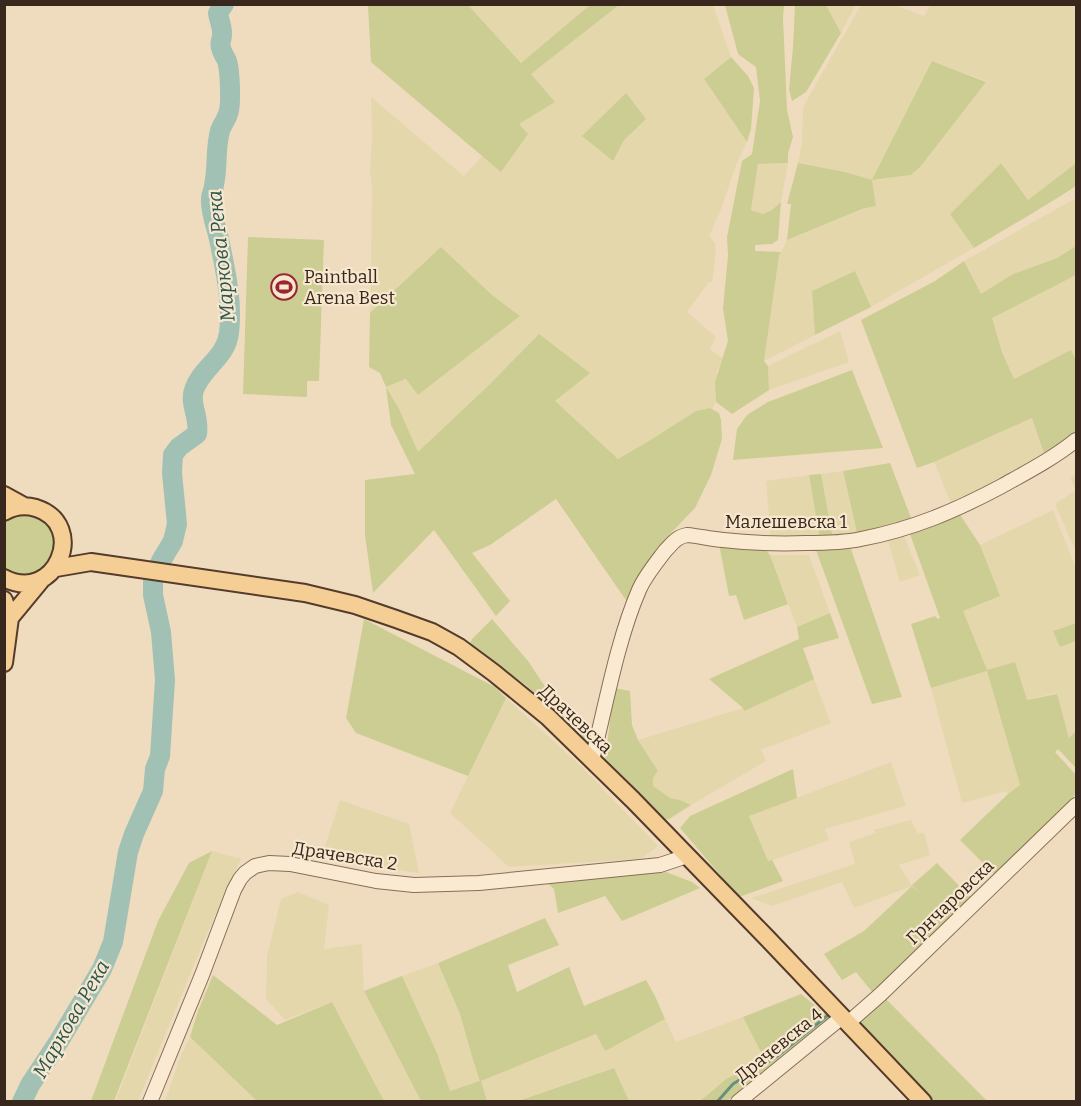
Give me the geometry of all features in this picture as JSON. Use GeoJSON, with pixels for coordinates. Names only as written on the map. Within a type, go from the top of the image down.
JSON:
{"type":"FeatureCollection","features":[{"type":"Feature","properties":{"kind":"main road"},"geometry":{"type":"LineString","coordinates":[[4,495],[24,506]]}},
{"type":"Feature","properties":{"kind":"main road"},"geometry":{"type":"LineString","coordinates":[[4,512],[24,506],[42,511],[57,524],[63,542],[62,555],[50,573],[10,618]]}},
{"type":"Feature","properties":{"kind":"main road","name":"Драчевска"},"geometry":{"type":"LineString","coordinates":[[63,542],[91,562]]}},
{"type":"Feature","properties":{"kind":"main road","name":"Драчевска"},"geometry":{"type":"LineString","coordinates":[[4,578],[14,582],[29,583],[50,573],[91,562],[305,593],[355,605],[432,632],[459,647],[548,717],[633,800],[923,1101]]}},
{"type":"Feature","properties":{"kind":"main road"},"geometry":{"type":"LineString","coordinates":[[4,600],[10,618],[4,663]]}},
{"type":"Feature","properties":{"kind":"street","name":"Малешевска 1"},"geometry":{"type":"LineString","coordinates":[[592,760],[621,643],[640,589],[657,562],[681,536],[753,542],[807,543],[858,540],[906,528],[968,504],[1015,479],[1077,441]]}},
{"type":"Feature","properties":{"kind":"street","name":"Грнчаровска"},"geometry":{"type":"LineString","coordinates":[[845,1020],[881,994],[1077,805]]}},
{"type":"Feature","properties":{"kind":"street","name":"Драчевска 2"},"geometry":{"type":"LineString","coordinates":[[150,1101],[234,890],[240,879],[255,866],[269,862],[290,864],[376,881],[414,885],[479,883],[660,865],[687,856]]}},
{"type":"Feature","properties":{"kind":"street","name":"Драчевска 4"},"geometry":{"type":"LineString","coordinates":[[738,1101],[845,1020]]}},
{"type":"Feature","properties":{"kind":"shaded area"},"geometry":{"type":"Polygon","coordinates":[[[468,5],[590,5],[521,63],[468,5]]]}},
{"type":"Feature","properties":{"kind":"shaded area"},"geometry":{"type":"Polygon","coordinates":[[[619,5],[713,5],[731,57],[704,79],[747,142],[709,236],[715,243],[716,253],[712,282],[709,282],[687,312],[716,337],[710,349],[723,359],[716,373],[718,375],[715,382],[716,402],[712,409],[696,411],[618,459],[554,401],[539,334],[418,453],[399,409],[386,387],[407,379],[418,395],[520,316],[492,295],[441,247],[370,313],[371,97],[464,176],[482,156],[502,172],[518,124],[555,102],[531,74],[619,5]],[[626,93],[613,160],[624,140],[626,93]]]}},
{"type":"Feature","properties":{"kind":"shaded area"},"geometry":{"type":"Polygon","coordinates":[[[826,5],[856,5],[841,33],[826,5]]]}},
{"type":"Feature","properties":{"kind":"shaded area"},"geometry":{"type":"Polygon","coordinates":[[[861,5],[895,5],[924,16],[930,5],[1076,5],[1076,163],[1028,200],[1001,163],[950,214],[974,248],[871,307],[855,271],[812,291],[815,335],[764,361],[779,256],[787,240],[860,210],[876,206],[845,172],[798,163],[802,141],[803,107],[861,5]],[[932,61],[875,180],[911,175],[921,166],[986,81],[932,61]]]}},
{"type":"Feature","properties":{"kind":"shaded area"},"geometry":{"type":"Polygon","coordinates":[[[788,163],[781,202],[763,214],[751,210],[758,164],[788,163]]]}},
{"type":"Feature","properties":{"kind":"shaded area"},"geometry":{"type":"Polygon","coordinates":[[[1076,198],[1076,246],[1057,258],[1013,274],[981,296],[964,261],[1076,198]]]}},
{"type":"Feature","properties":{"kind":"shaded area"},"geometry":{"type":"Polygon","coordinates":[[[1076,275],[1076,360],[1071,351],[1014,379],[991,318],[1076,275]]]}},
{"type":"Feature","properties":{"kind":"shaded area"},"geometry":{"type":"Polygon","coordinates":[[[840,331],[849,362],[769,390],[768,366],[840,331]]]}},
{"type":"Feature","properties":{"kind":"shaded area"},"geometry":{"type":"Polygon","coordinates":[[[1032,418],[1045,456],[952,506],[934,462],[1032,418]]]}},
{"type":"Feature","properties":{"kind":"shaded area"},"geometry":{"type":"Polygon","coordinates":[[[843,471],[858,537],[833,539],[821,474],[843,471]]]}},
{"type":"Feature","properties":{"kind":"shaded area"},"geometry":{"type":"Polygon","coordinates":[[[1076,474],[1076,490],[1070,478],[1076,474]]]}},
{"type":"Feature","properties":{"kind":"shaded area"},"geometry":{"type":"Polygon","coordinates":[[[809,475],[820,539],[771,541],[766,481],[809,475]]]}},
{"type":"Feature","properties":{"kind":"shaded area"},"geometry":{"type":"Polygon","coordinates":[[[1076,490],[1076,552],[1055,504],[1076,490]]]}},
{"type":"Feature","properties":{"kind":"shaded area"},"geometry":{"type":"Polygon","coordinates":[[[1053,510],[1076,569],[1076,623],[1054,630],[1060,647],[1076,641],[1076,731],[1069,738],[1056,693],[1027,700],[987,671],[962,611],[999,596],[980,545],[1053,510]]]}},
{"type":"Feature","properties":{"kind":"shaded area"},"geometry":{"type":"Polygon","coordinates":[[[904,536],[920,575],[900,582],[888,541],[904,536]]]}},
{"type":"Feature","properties":{"kind":"shaded area"},"geometry":{"type":"Polygon","coordinates":[[[770,555],[809,555],[830,613],[797,627],[770,555]]]}},
{"type":"Feature","properties":{"kind":"shaded area"},"geometry":{"type":"Polygon","coordinates":[[[987,671],[1020,785],[1008,794],[1006,791],[962,803],[931,688],[987,671]]]}},
{"type":"Feature","properties":{"kind":"shaded area"},"geometry":{"type":"Polygon","coordinates":[[[814,679],[831,723],[761,750],[766,761],[691,805],[670,798],[653,786],[653,778],[658,771],[638,740],[743,708],[744,710],[814,679]]]}},
{"type":"Feature","properties":{"kind":"shaded area"},"geometry":{"type":"Polygon","coordinates":[[[506,698],[580,765],[658,846],[641,859],[509,867],[450,813],[506,698]]]}},
{"type":"Feature","properties":{"kind":"shaded area"},"geometry":{"type":"Polygon","coordinates":[[[891,762],[906,806],[825,829],[829,840],[768,862],[749,816],[891,762]]]}},
{"type":"Feature","properties":{"kind":"shaded area"},"geometry":{"type":"Polygon","coordinates":[[[340,800],[409,824],[419,873],[345,863],[323,853],[340,800]]]}},
{"type":"Feature","properties":{"kind":"shaded area"},"geometry":{"type":"Polygon","coordinates":[[[911,820],[918,833],[924,833],[930,855],[899,865],[912,886],[854,908],[842,882],[772,906],[751,898],[855,864],[849,842],[876,833],[873,830],[911,820]]]}},
{"type":"Feature","properties":{"kind":"shaded area"},"geometry":{"type":"Polygon","coordinates":[[[212,851],[241,859],[203,943],[138,1101],[115,1102],[212,851]]]}},
{"type":"Feature","properties":{"kind":"shaded area"},"geometry":{"type":"Polygon","coordinates":[[[298,892],[329,905],[324,949],[362,944],[364,991],[421,1101],[384,1101],[332,1002],[285,1020],[266,999],[267,956],[281,899],[298,892]]]}},
{"type":"Feature","properties":{"kind":"shaded area"},"geometry":{"type":"Polygon","coordinates":[[[438,963],[460,1014],[481,1081],[596,1034],[605,1050],[665,1019],[676,1042],[743,1017],[765,1060],[726,1079],[697,1101],[629,1101],[613,1068],[518,1101],[487,1101],[480,1081],[450,1091],[437,1053],[402,976],[438,963]]]}},
{"type":"Feature","properties":{"kind":"shaded area"},"geometry":{"type":"Polygon","coordinates":[[[190,1037],[257,1101],[165,1101],[181,1055],[190,1037]]]}},
{"type":"Feature","properties":{"kind":"green space"},"geometry":{"type":"Polygon","coordinates":[[[368,5],[468,5],[521,63],[590,5],[619,5],[531,74],[555,102],[519,124],[528,134],[501,172],[371,62],[368,5]]]}},
{"type":"Feature","properties":{"kind":"green space"},"geometry":{"type":"Polygon","coordinates":[[[725,5],[784,5],[787,110],[793,137],[788,163],[758,164],[751,210],[763,214],[781,202],[778,240],[772,244],[755,245],[755,251],[781,252],[764,361],[768,366],[769,390],[732,414],[716,402],[715,382],[728,341],[723,308],[728,256],[727,237],[742,161],[752,154],[760,101],[756,67],[738,54],[725,5]]]}},
{"type":"Feature","properties":{"kind":"green space"},"geometry":{"type":"Polygon","coordinates":[[[795,5],[826,5],[841,33],[806,92],[792,101],[789,90],[795,5]]]}},
{"type":"Feature","properties":{"kind":"green space"},"geometry":{"type":"Polygon","coordinates":[[[731,57],[748,76],[754,88],[751,129],[747,142],[704,79],[731,57]]]}},
{"type":"Feature","properties":{"kind":"green space"},"geometry":{"type":"Polygon","coordinates":[[[932,61],[986,82],[921,166],[911,175],[872,180],[932,61]]]}},
{"type":"Feature","properties":{"kind":"green space"},"geometry":{"type":"Polygon","coordinates":[[[626,93],[646,119],[624,140],[613,161],[582,136],[626,93]]]}},
{"type":"Feature","properties":{"kind":"green space"},"geometry":{"type":"Polygon","coordinates":[[[798,163],[872,180],[876,206],[862,209],[787,240],[791,204],[787,204],[798,163]]]}},
{"type":"Feature","properties":{"kind":"green space"},"geometry":{"type":"Polygon","coordinates":[[[1001,163],[1028,200],[1076,163],[1076,186],[974,248],[950,214],[1001,163]]]}},
{"type":"Feature","properties":{"kind":"green space","name":"Paintball Arena Best"},"geometry":{"type":"Polygon","coordinates":[[[248,237],[324,240],[319,381],[307,381],[307,397],[243,394],[248,237]]]}},
{"type":"Feature","properties":{"kind":"green space"},"geometry":{"type":"Polygon","coordinates":[[[1076,246],[1076,275],[992,318],[1002,352],[1014,379],[1071,350],[1076,360],[1076,434],[1045,456],[1032,418],[917,468],[861,320],[935,281],[964,261],[981,294],[1013,274],[1057,258],[1076,246]]]}},
{"type":"Feature","properties":{"kind":"green space"},"geometry":{"type":"Polygon","coordinates":[[[441,247],[492,295],[520,316],[418,395],[406,379],[386,387],[380,373],[369,367],[370,313],[441,247]]]}},
{"type":"Feature","properties":{"kind":"green space"},"geometry":{"type":"Polygon","coordinates":[[[855,271],[871,307],[815,335],[812,291],[855,271]]]}},
{"type":"Feature","properties":{"kind":"green space"},"geometry":{"type":"Polygon","coordinates":[[[539,334],[590,373],[555,401],[618,459],[696,411],[710,408],[719,413],[722,439],[711,475],[695,508],[666,538],[628,603],[556,499],[490,545],[472,553],[510,601],[496,616],[434,530],[373,593],[365,535],[365,480],[415,474],[391,425],[386,387],[399,409],[418,452],[539,334]]]}},
{"type":"Feature","properties":{"kind":"green space"},"geometry":{"type":"Polygon","coordinates":[[[852,370],[883,448],[733,460],[737,429],[747,415],[768,402],[852,370]]]}},
{"type":"Feature","properties":{"kind":"green space"},"geometry":{"type":"Polygon","coordinates":[[[890,463],[913,523],[858,537],[843,471],[890,463]]]}},
{"type":"Feature","properties":{"kind":"green space"},"geometry":{"type":"Polygon","coordinates":[[[821,474],[833,539],[820,539],[809,475],[821,474]]]}},
{"type":"Feature","properties":{"kind":"green space"},"geometry":{"type":"Polygon","coordinates":[[[17,512],[37,514],[54,530],[56,552],[44,571],[22,578],[5,571],[4,518],[17,512]]]}},
{"type":"Feature","properties":{"kind":"green space"},"geometry":{"type":"Polygon","coordinates":[[[959,513],[980,545],[1000,596],[963,611],[987,670],[1015,662],[1027,700],[1057,694],[1069,738],[1076,731],[1076,768],[1058,749],[1055,752],[1076,775],[1076,794],[994,874],[960,840],[1020,785],[987,671],[931,688],[911,624],[935,616],[940,618],[910,534],[927,529],[959,513]]]}},
{"type":"Feature","properties":{"kind":"green space"},"geometry":{"type":"Polygon","coordinates":[[[719,544],[766,550],[770,555],[788,604],[744,620],[736,595],[729,596],[719,544]]]}},
{"type":"Feature","properties":{"kind":"green space"},"geometry":{"type":"Polygon","coordinates":[[[850,546],[902,697],[872,704],[816,550],[850,546]]]}},
{"type":"Feature","properties":{"kind":"green space"},"geometry":{"type":"Polygon","coordinates":[[[830,613],[839,638],[803,648],[814,679],[744,711],[709,679],[799,639],[797,627],[830,613]]]}},
{"type":"Feature","properties":{"kind":"green space"},"geometry":{"type":"Polygon","coordinates":[[[364,619],[495,687],[506,698],[468,776],[356,733],[346,718],[364,619]]]}},
{"type":"Feature","properties":{"kind":"green space"},"geometry":{"type":"Polygon","coordinates":[[[492,619],[528,661],[554,700],[586,732],[585,739],[527,686],[470,644],[472,639],[492,619]]]}},
{"type":"Feature","properties":{"kind":"green space"},"geometry":{"type":"Polygon","coordinates":[[[1076,623],[1076,641],[1060,647],[1053,631],[1076,623]]]}},
{"type":"Feature","properties":{"kind":"green space"},"geometry":{"type":"Polygon","coordinates":[[[614,688],[630,691],[632,725],[638,740],[658,771],[653,778],[653,786],[670,798],[691,805],[669,819],[660,820],[605,761],[614,688]]]}},
{"type":"Feature","properties":{"kind":"green space"},"geometry":{"type":"Polygon","coordinates":[[[793,769],[797,798],[749,816],[768,861],[772,860],[783,881],[739,897],[680,828],[690,816],[793,769]]]}},
{"type":"Feature","properties":{"kind":"green space"},"geometry":{"type":"Polygon","coordinates":[[[212,851],[114,1101],[91,1101],[158,921],[189,863],[212,851]]]}},
{"type":"Feature","properties":{"kind":"green space"},"geometry":{"type":"Polygon","coordinates":[[[937,863],[970,897],[873,993],[856,972],[842,980],[824,954],[864,931],[912,886],[922,895],[912,885],[937,863]]]}},
{"type":"Feature","properties":{"kind":"green space"},"geometry":{"type":"Polygon","coordinates":[[[666,872],[692,882],[700,888],[622,921],[605,896],[558,913],[554,889],[547,883],[666,872]]]}},
{"type":"Feature","properties":{"kind":"green space"},"geometry":{"type":"Polygon","coordinates":[[[545,918],[559,945],[508,965],[517,992],[569,967],[584,1006],[646,980],[665,1019],[605,1051],[596,1034],[481,1081],[487,1101],[421,1101],[364,991],[402,976],[437,1053],[450,1091],[480,1081],[460,1014],[438,963],[545,918]]]}},
{"type":"Feature","properties":{"kind":"green space"},"geometry":{"type":"Polygon","coordinates":[[[213,975],[277,1025],[332,1002],[384,1101],[257,1101],[190,1037],[213,975]]]}},
{"type":"Feature","properties":{"kind":"green space"},"geometry":{"type":"Polygon","coordinates":[[[801,994],[829,1017],[828,1022],[727,1101],[697,1102],[726,1079],[765,1060],[743,1017],[801,994]]]}},
{"type":"Feature","properties":{"kind":"green space"},"geometry":{"type":"Polygon","coordinates":[[[881,994],[987,1101],[922,1101],[848,1023],[881,994]]]}},
{"type":"Feature","properties":{"kind":"green space"},"geometry":{"type":"Polygon","coordinates":[[[614,1068],[629,1101],[518,1101],[614,1068]]]}},
{"type":"Feature","properties":{"kind":"waterway","name":"Маркова Река"},"geometry":{"type":"LineString","coordinates":[[22,1102],[30,1085],[102,969],[113,942],[128,852],[153,791],[155,769],[160,756],[165,680],[161,632],[153,595],[153,581],[173,541],[177,524],[172,473],[173,455],[179,447],[197,434],[194,390],[197,382],[223,349],[229,333],[228,286],[211,203],[218,138],[230,106],[229,71],[220,46],[222,33],[218,13],[224,4]]}},
{"type":"Feature","properties":{"kind":"waterway"},"geometry":{"type":"LineString","coordinates":[[717,1102],[733,1084],[776,1057],[827,1016]]}},
{"type":"Feature","properties":{"kind":"place","name":"Paintball Arena Best"},"geometry":{"type":"Point","coordinates":[284,287]}}]}
